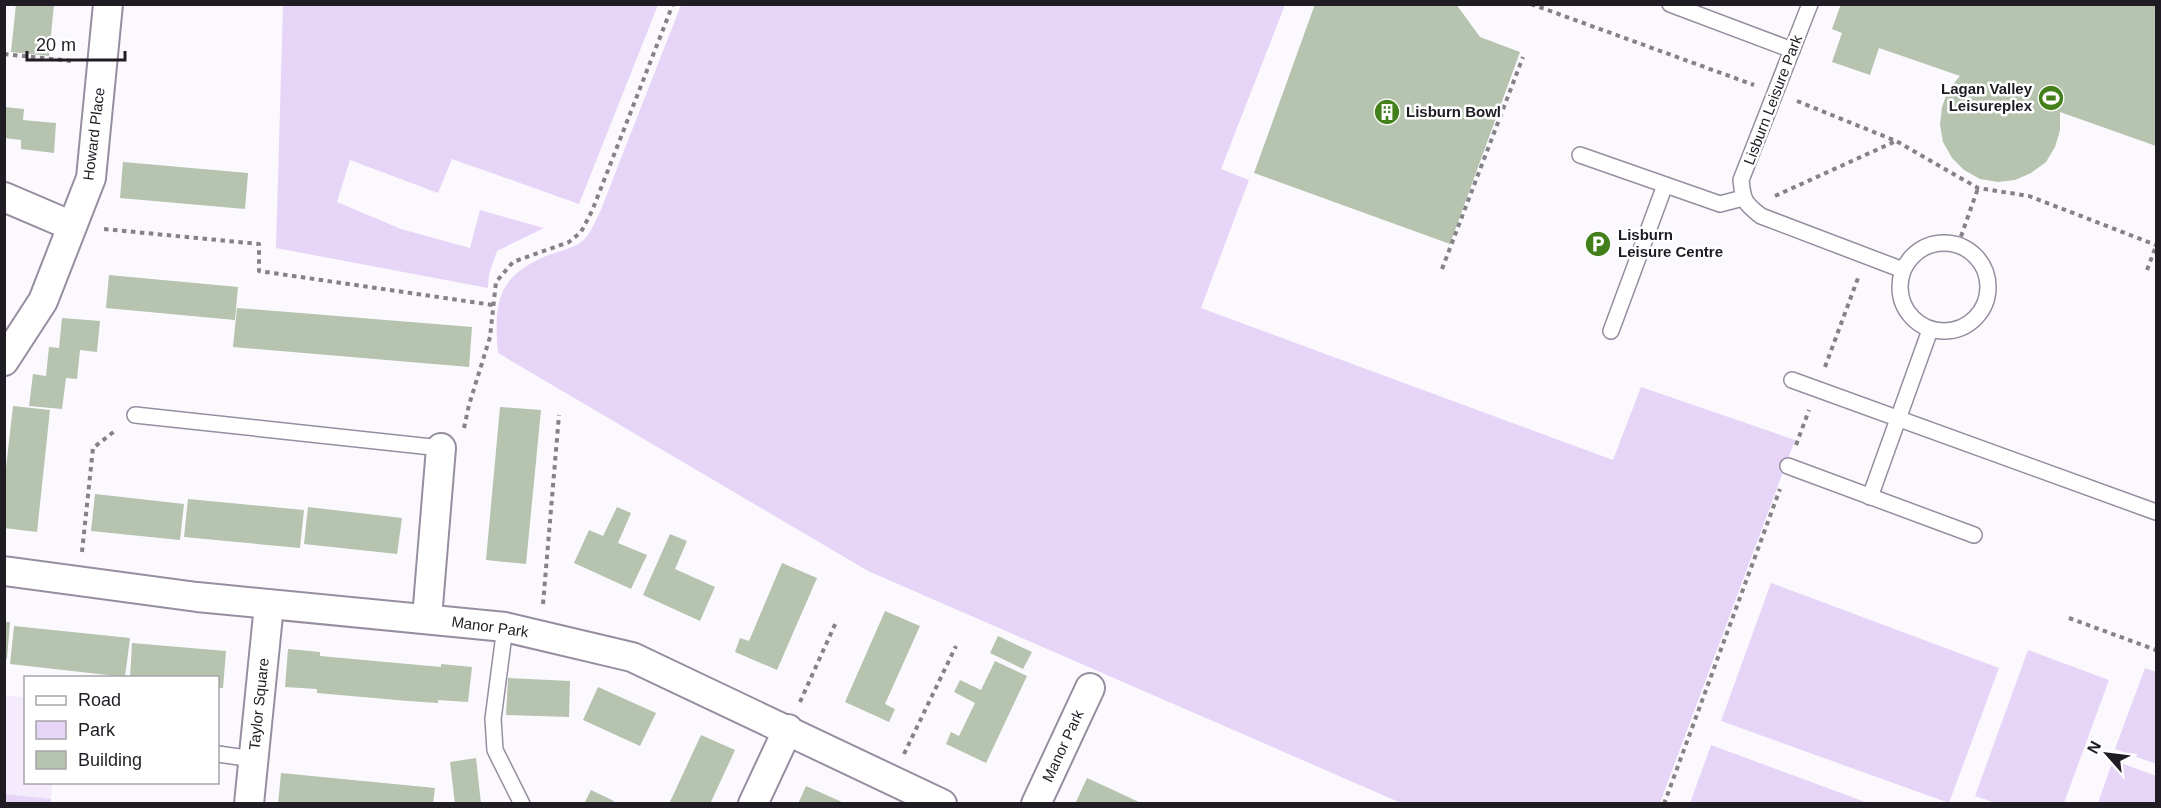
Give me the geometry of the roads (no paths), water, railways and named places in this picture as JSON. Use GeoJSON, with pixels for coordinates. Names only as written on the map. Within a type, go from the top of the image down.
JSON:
{"type":"FeatureCollection","features":[{"type":"Feature","properties":{"kind":"street","name":"Howard Place"},"geometry":{"type":"LineString","coordinates":[[4,361],[43,301],[91,178],[108,4]]}},
{"type":"Feature","properties":{"kind":"street"},"geometry":{"type":"LineString","coordinates":[[4,197],[72,226]]}},
{"type":"Feature","properties":{"kind":"street"},"geometry":{"type":"LineString","coordinates":[[427,618],[441,448]]}},
{"type":"Feature","properties":{"kind":"street","name":"Manor Park"},"geometry":{"type":"LineString","coordinates":[[4,571],[269,605],[505,627],[632,657],[942,804]]}},
{"type":"Feature","properties":{"kind":"street","name":"Taylor Square"},"geometry":{"type":"LineString","coordinates":[[249,804],[269,605]]}},
{"type":"Feature","properties":{"kind":"street","name":"Manor Park"},"geometry":{"type":"LineString","coordinates":[[1036,804],[1090,688]]}},
{"type":"Feature","properties":{"kind":"street"},"geometry":{"type":"LineString","coordinates":[[753,804],[788,729]]}},
{"type":"Feature","properties":{"kind":"lane"},"geometry":{"type":"LineString","coordinates":[[1670,4],[1792,50]]}},
{"type":"Feature","properties":{"kind":"lane","name":"Lisburn Leisure Park"},"geometry":{"type":"LineString","coordinates":[[1746,203],[1742,180],[1810,4]]}},
{"type":"Feature","properties":{"kind":"lane"},"geometry":{"type":"LineString","coordinates":[[1580,155],[1720,204],[1746,203],[1761,216],[1903,270]]}},
{"type":"Feature","properties":{"kind":"lane"},"geometry":{"type":"LineString","coordinates":[[1611,331],[1665,185]]}},
{"type":"Feature","properties":{"kind":"lane"},"geometry":{"type":"LineString","coordinates":[[1936,243],[1951,243],[1965,247],[1977,256],[1985,269],[1988,283],[1987,298],[1982,312],[1965,326],[1944,332],[1930,330],[1917,323],[1907,312],[1900,299],[1899,284],[1903,270],[1910,257],[1922,248],[1936,243]]}},
{"type":"Feature","properties":{"kind":"lane"},"geometry":{"type":"LineString","coordinates":[[1870,497],[1930,330]]}},
{"type":"Feature","properties":{"kind":"lane"},"geometry":{"type":"LineString","coordinates":[[1792,380],[2157,512]]}},
{"type":"Feature","properties":{"kind":"lane"},"geometry":{"type":"LineString","coordinates":[[135,415],[441,448]]}},
{"type":"Feature","properties":{"kind":"lane"},"geometry":{"type":"LineString","coordinates":[[1788,466],[1974,535]]}},
{"type":"Feature","properties":{"kind":"lane"},"geometry":{"type":"LineString","coordinates":[[505,627],[493,719],[495,750],[522,804]]}},
{"type":"Feature","properties":{"kind":"lane"},"geometry":{"type":"LineString","coordinates":[[219,754],[253,759]]}},
{"type":"Feature","properties":{"kind":"place","name":"Lagan Valley Leisureplex"},"geometry":{"type":"Point","coordinates":[2051,98]}},
{"type":"Feature","properties":{"kind":"place","name":"Lisburn Bowl"},"geometry":{"type":"Point","coordinates":[1387,112]}},
{"type":"Feature","properties":{"kind":"place","name":"Lisburn Leisure Centre"},"geometry":{"type":"Point","coordinates":[1598,244]}}]}
